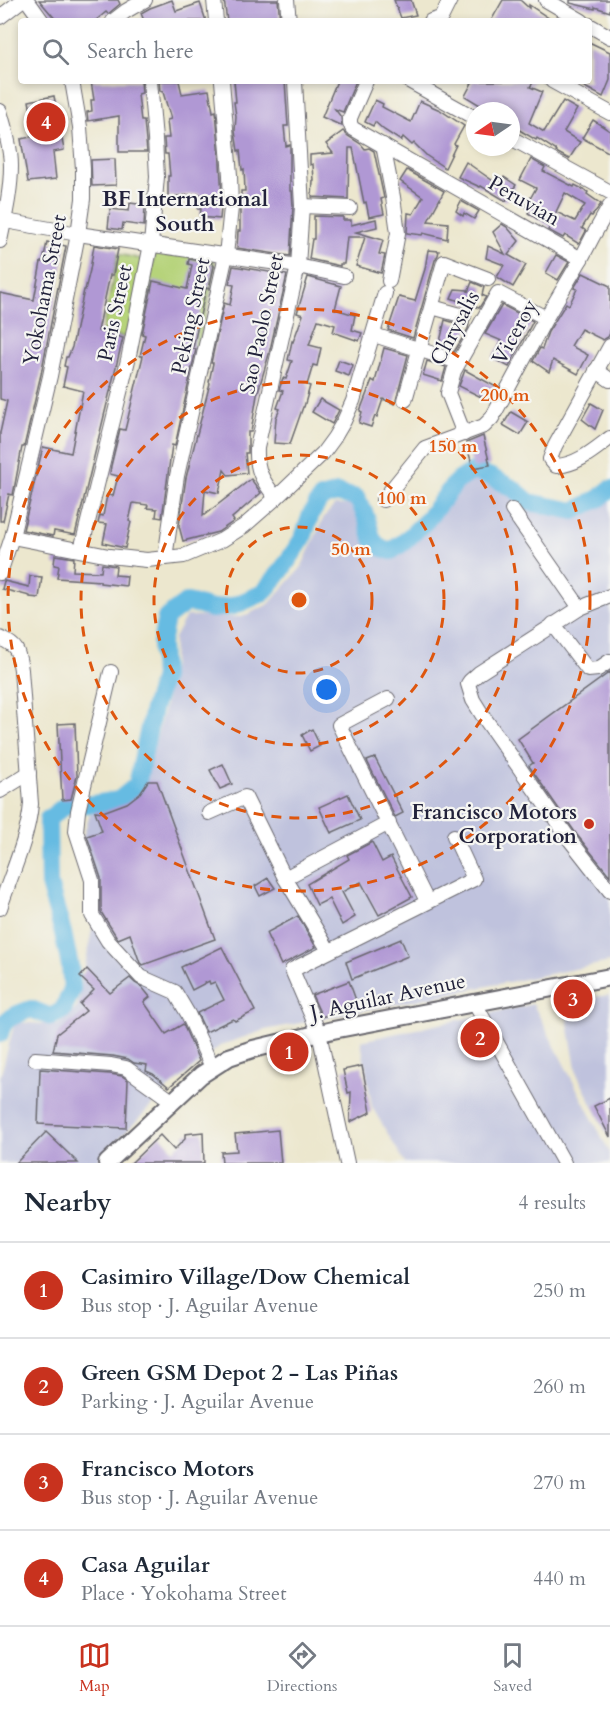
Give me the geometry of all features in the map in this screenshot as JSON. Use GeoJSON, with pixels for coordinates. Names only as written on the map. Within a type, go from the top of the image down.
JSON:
{"type":"FeatureCollection","features":[{"type":"Feature","properties":{"kind":"main road","name":"J. Aguilar Avenue"},"geometry":{"type":"LineString","coordinates":[[107,1163],[201,1075],[229,1057],[320,1033],[610,977]]}},
{"type":"Feature","properties":{"kind":"street"},"geometry":{"type":"LineString","coordinates":[[0,17],[22,0]]}},
{"type":"Feature","properties":{"kind":"street"},"geometry":{"type":"LineString","coordinates":[[27,0],[40,18]]}},
{"type":"Feature","properties":{"kind":"street"},"geometry":{"type":"LineString","coordinates":[[128,16],[145,0]]}},
{"type":"Feature","properties":{"kind":"street"},"geometry":{"type":"LineString","coordinates":[[214,0],[216,18]]}},
{"type":"Feature","properties":{"kind":"street"},"geometry":{"type":"LineString","coordinates":[[287,0],[289,18]]}},
{"type":"Feature","properties":{"kind":"street"},"geometry":{"type":"LineString","coordinates":[[441,18],[450,0]]}},
{"type":"Feature","properties":{"kind":"street"},"geometry":{"type":"LineString","coordinates":[[546,0],[577,18]]}},
{"type":"Feature","properties":{"kind":"street"},"geometry":{"type":"LineString","coordinates":[[592,27],[610,37]]}},
{"type":"Feature","properties":{"kind":"street","name":"Yokohama Street"},"geometry":{"type":"LineString","coordinates":[[0,573],[12,537],[50,376],[78,234],[83,199],[83,169],[80,127],[73,84]]}},
{"type":"Feature","properties":{"kind":"street","name":"Paris Street"},"geometry":{"type":"LineString","coordinates":[[81,550],[128,360],[152,244],[157,177],[150,84]]}},
{"type":"Feature","properties":{"kind":"street","name":"Peking Street"},"geometry":{"type":"LineString","coordinates":[[165,558],[177,476],[226,255],[231,208],[222,84]]}},
{"type":"Feature","properties":{"kind":"street","name":"Sao Paolo Street"},"geometry":{"type":"LineString","coordinates":[[276,498],[259,472],[257,448],[298,266],[302,206],[295,84]]}},
{"type":"Feature","properties":{"kind":"street","name":"Peruvian"},"geometry":{"type":"LineString","coordinates":[[365,84],[350,118],[351,125],[582,259]]}},
{"type":"Feature","properties":{"kind":"street"},"geometry":{"type":"LineString","coordinates":[[414,84],[466,113]]}},
{"type":"Feature","properties":{"kind":"street"},"geometry":{"type":"LineString","coordinates":[[557,84],[610,113]]}},
{"type":"Feature","properties":{"kind":"street"},"geometry":{"type":"LineString","coordinates":[[0,111],[11,164],[9,191],[0,241]]}},
{"type":"Feature","properties":{"kind":"street"},"geometry":{"type":"LineString","coordinates":[[520,143],[610,192]]}},
{"type":"Feature","properties":{"kind":"street"},"geometry":{"type":"LineString","coordinates":[[12,537],[109,556],[147,560],[184,556],[222,540],[244,526],[323,453],[344,421],[353,401],[387,287],[398,233],[383,145]]}},
{"type":"Feature","properties":{"kind":"street"},"geometry":{"type":"LineString","coordinates":[[302,206],[350,208]]}},
{"type":"Feature","properties":{"kind":"street","name":"Viceroy"},"geometry":{"type":"LineString","coordinates":[[383,500],[425,448],[484,426],[492,418],[610,206]]}},
{"type":"Feature","properties":{"kind":"street"},"geometry":{"type":"LineString","coordinates":[[2,220],[78,234],[298,266],[344,276]]}},
{"type":"Feature","properties":{"kind":"street"},"geometry":{"type":"LineString","coordinates":[[405,400],[444,262],[488,279]]}},
{"type":"Feature","properties":{"kind":"street","name":"Chrysalis"},"geometry":{"type":"LineString","coordinates":[[464,434],[448,393],[454,371],[498,293],[546,318]]}},
{"type":"Feature","properties":{"kind":"street"},"geometry":{"type":"LineString","coordinates":[[432,307],[464,316]]}},
{"type":"Feature","properties":{"kind":"street"},"geometry":{"type":"LineString","coordinates":[[374,335],[449,358]]}},
{"type":"Feature","properties":{"kind":"street"},"geometry":{"type":"LineString","coordinates":[[610,346],[550,459],[556,466],[560,466],[585,456],[610,438]]}},
{"type":"Feature","properties":{"kind":"street"},"geometry":{"type":"LineString","coordinates":[[596,370],[610,380]]}},
{"type":"Feature","properties":{"kind":"street"},"geometry":{"type":"LineString","coordinates":[[512,510],[580,608]]}},
{"type":"Feature","properties":{"kind":"street"},"geometry":{"type":"LineString","coordinates":[[610,596],[580,608],[553,624],[479,673],[470,681],[468,687],[473,700],[490,726],[570,840],[610,891]]}},
{"type":"Feature","properties":{"kind":"street"},"geometry":{"type":"LineString","coordinates":[[553,624],[588,670],[598,669],[610,661]]}},
{"type":"Feature","properties":{"kind":"street"},"geometry":{"type":"LineString","coordinates":[[0,638],[11,643],[18,653],[32,804],[30,817],[0,908]]}},
{"type":"Feature","properties":{"kind":"street"},"geometry":{"type":"LineString","coordinates":[[111,672],[79,806],[76,831],[92,880],[92,915],[108,941],[141,977],[175,992],[188,1014],[212,1067]]}},
{"type":"Feature","properties":{"kind":"street"},"geometry":{"type":"LineString","coordinates":[[388,699],[339,725],[427,901]]}},
{"type":"Feature","properties":{"kind":"street"},"geometry":{"type":"LineString","coordinates":[[0,791],[29,773]]}},
{"type":"Feature","properties":{"kind":"street"},"geometry":{"type":"LineString","coordinates":[[209,813],[244,797],[285,878],[329,951]]}},
{"type":"Feature","properties":{"kind":"street"},"geometry":{"type":"LineString","coordinates":[[285,878],[389,823]]}},
{"type":"Feature","properties":{"kind":"street"},"geometry":{"type":"LineString","coordinates":[[347,1163],[320,1033],[292,970],[474,879],[454,836]]}},
{"type":"Feature","properties":{"kind":"street"},"geometry":{"type":"LineString","coordinates":[[474,1002],[564,1163]]}},
{"type":"Feature","properties":{"kind":"street"},"geometry":{"type":"LineString","coordinates":[[35,1059],[126,1068],[172,1101]]}},
{"type":"Feature","properties":{"kind":"shaded area"},"geometry":{"type":"Polygon","coordinates":[[[473,471],[489,476],[514,489],[529,502],[573,511],[610,491],[610,962],[265,1030],[221,1045],[167,1090],[95,1163],[0,1163],[0,1078],[15,1022],[58,1025],[77,1008],[98,898],[83,837],[90,814],[135,797],[147,775],[165,705],[173,664],[174,638],[186,616],[242,617],[269,604],[301,568],[324,517],[335,505],[352,505],[360,515],[371,539],[379,548],[391,551],[426,521],[456,482],[473,471]]]}},
{"type":"Feature","properties":{"kind":"shaded area"},"geometry":{"type":"Polygon","coordinates":[[[610,995],[610,1140],[577,1074],[564,1001],[610,995]]]}},
{"type":"Feature","properties":{"kind":"shaded area"},"geometry":{"type":"Polygon","coordinates":[[[533,1004],[610,1153],[610,1163],[405,1163],[372,1107],[361,1041],[533,1004]]]}},
{"type":"Feature","properties":{"kind":"green space"},"geometry":{"type":"Polygon","coordinates":[[[156,249],[213,258],[216,266],[198,348],[137,334],[156,249]]]}},
{"type":"Feature","properties":{"kind":"green space"},"geometry":{"type":"Polygon","coordinates":[[[118,254],[146,260],[129,338],[102,332],[118,254]]]}},
{"type":"Feature","properties":{"kind":"building"},"geometry":{"type":"Polygon","coordinates":[[[39,0],[118,0],[120,4],[99,18],[54,18],[39,0]]]}},
{"type":"Feature","properties":{"kind":"building"},"geometry":{"type":"Polygon","coordinates":[[[172,0],[176,11],[200,3],[205,18],[143,18],[141,13],[172,0]]]}},
{"type":"Feature","properties":{"kind":"building"},"geometry":{"type":"Polygon","coordinates":[[[224,0],[278,0],[280,18],[227,18],[224,0]]]}},
{"type":"Feature","properties":{"kind":"building"},"geometry":{"type":"Polygon","coordinates":[[[394,0],[411,0],[416,15],[401,18],[394,0]]]}},
{"type":"Feature","properties":{"kind":"building"},"geometry":{"type":"Polygon","coordinates":[[[503,0],[520,0],[529,8],[529,5],[548,18],[493,18],[503,0]]]}},
{"type":"Feature","properties":{"kind":"building"},"geometry":{"type":"Polygon","coordinates":[[[570,0],[610,0],[610,12],[570,3],[570,0]]]}},
{"type":"Feature","properties":{"kind":"building"},"geometry":{"type":"Polygon","coordinates":[[[592,43],[610,52],[610,80],[603,97],[579,84],[592,84],[592,43]]]}},
{"type":"Feature","properties":{"kind":"building"},"geometry":{"type":"Polygon","coordinates":[[[91,84],[141,84],[142,93],[138,94],[147,152],[119,152],[119,116],[88,121],[87,112],[92,111],[91,100],[94,100],[91,84]]]}},
{"type":"Feature","properties":{"kind":"building"},"geometry":{"type":"Polygon","coordinates":[[[159,84],[180,84],[182,94],[209,90],[213,112],[216,111],[222,197],[220,219],[200,217],[201,209],[198,209],[200,194],[168,197],[168,176],[170,176],[164,138],[169,138],[167,120],[171,119],[163,92],[160,91],[159,84]]]}},
{"type":"Feature","properties":{"kind":"building"},"geometry":{"type":"Polygon","coordinates":[[[234,84],[285,84],[288,126],[284,126],[286,146],[290,145],[290,191],[292,191],[293,206],[290,256],[237,248],[238,231],[240,231],[241,191],[245,191],[244,169],[242,170],[235,131],[234,102],[236,102],[234,84]]]}},
{"type":"Feature","properties":{"kind":"building"},"geometry":{"type":"Polygon","coordinates":[[[336,84],[355,84],[343,112],[335,109],[341,117],[342,126],[322,117],[336,84]]]}},
{"type":"Feature","properties":{"kind":"building"},"geometry":{"type":"Polygon","coordinates":[[[471,84],[532,84],[530,87],[542,92],[529,123],[544,132],[563,101],[577,109],[564,132],[580,142],[569,159],[537,138],[536,140],[520,130],[520,102],[475,102],[465,96],[471,84]]]}},
{"type":"Feature","properties":{"kind":"building"},"geometry":{"type":"Polygon","coordinates":[[[54,96],[64,150],[53,152],[56,179],[28,182],[21,139],[36,136],[29,101],[54,96]]]}},
{"type":"Feature","properties":{"kind":"building"},"geometry":{"type":"Polygon","coordinates":[[[375,100],[383,104],[382,107],[411,122],[420,101],[440,110],[464,126],[445,168],[427,156],[414,143],[412,145],[403,137],[401,141],[375,122],[373,126],[365,122],[375,100]]]}},
{"type":"Feature","properties":{"kind":"building"},"geometry":{"type":"Polygon","coordinates":[[[593,120],[610,131],[610,153],[582,138],[593,120]]]}},
{"type":"Feature","properties":{"kind":"building"},"geometry":{"type":"Polygon","coordinates":[[[343,131],[365,149],[369,148],[374,151],[384,198],[381,199],[384,214],[369,217],[353,148],[349,148],[348,199],[312,197],[314,181],[310,155],[333,153],[326,144],[343,131]]]}},
{"type":"Feature","properties":{"kind":"building"},"geometry":{"type":"Polygon","coordinates":[[[115,159],[116,185],[92,186],[91,160],[115,159]]]}},
{"type":"Feature","properties":{"kind":"building"},"geometry":{"type":"Polygon","coordinates":[[[531,159],[545,167],[543,171],[588,192],[587,194],[601,204],[582,228],[586,231],[579,244],[565,235],[563,238],[548,230],[550,227],[528,213],[526,206],[536,188],[520,180],[531,159]],[[565,193],[556,212],[575,221],[585,205],[565,193]]]}},
{"type":"Feature","properties":{"kind":"building"},"geometry":{"type":"Polygon","coordinates":[[[466,162],[499,185],[504,177],[516,185],[506,201],[481,186],[458,177],[466,162]]]}},
{"type":"Feature","properties":{"kind":"building"},"geometry":{"type":"Polygon","coordinates":[[[407,170],[444,191],[428,221],[448,223],[447,239],[423,233],[422,235],[407,233],[408,213],[413,214],[423,197],[400,181],[407,170]]]}},
{"type":"Feature","properties":{"kind":"building"},"geometry":{"type":"Polygon","coordinates":[[[461,201],[479,211],[474,219],[456,211],[461,201]]]}},
{"type":"Feature","properties":{"kind":"building"},"geometry":{"type":"Polygon","coordinates":[[[130,203],[145,205],[144,226],[123,223],[122,230],[108,228],[110,209],[129,211],[130,203]]]}},
{"type":"Feature","properties":{"kind":"building"},"geometry":{"type":"Polygon","coordinates":[[[314,216],[343,217],[343,220],[351,220],[351,225],[376,219],[377,227],[356,232],[383,240],[379,254],[385,255],[381,273],[356,266],[365,237],[347,237],[344,264],[340,266],[309,259],[312,239],[314,239],[314,216]]]}},
{"type":"Feature","properties":{"kind":"building"},"geometry":{"type":"Polygon","coordinates":[[[502,224],[519,241],[508,255],[526,265],[513,287],[497,277],[504,265],[486,258],[488,246],[505,254],[493,232],[502,224]]]}},
{"type":"Feature","properties":{"kind":"building"},"geometry":{"type":"Polygon","coordinates":[[[47,242],[66,246],[41,374],[24,447],[22,447],[13,495],[9,494],[3,521],[0,521],[0,433],[7,401],[0,399],[0,293],[34,300],[47,242]]]}},
{"type":"Feature","properties":{"kind":"building"},"geometry":{"type":"Polygon","coordinates":[[[94,245],[118,249],[98,331],[123,338],[75,535],[54,531],[53,536],[23,530],[43,447],[71,453],[83,391],[63,386],[67,367],[64,366],[72,347],[94,245]]]}},
{"type":"Feature","properties":{"kind":"building"},"geometry":{"type":"Polygon","coordinates":[[[428,250],[439,251],[413,338],[388,330],[399,297],[415,301],[428,250]]]}},
{"type":"Feature","properties":{"kind":"building"},"geometry":{"type":"Polygon","coordinates":[[[556,255],[569,262],[558,280],[546,273],[556,255]]]}},
{"type":"Feature","properties":{"kind":"building"},"geometry":{"type":"Polygon","coordinates":[[[189,259],[212,263],[214,266],[209,289],[206,288],[193,348],[196,349],[175,446],[172,445],[162,518],[156,517],[157,509],[133,503],[125,548],[103,543],[107,524],[98,523],[100,515],[103,516],[107,495],[113,496],[118,476],[110,474],[111,466],[120,429],[125,430],[143,356],[140,356],[145,335],[142,334],[153,281],[187,289],[192,265],[188,264],[189,259]]]}},
{"type":"Feature","properties":{"kind":"building"},"geometry":{"type":"Polygon","coordinates":[[[233,266],[287,275],[257,395],[251,432],[248,432],[248,453],[245,453],[247,473],[228,475],[224,470],[219,493],[205,490],[203,516],[251,479],[261,493],[232,518],[234,521],[218,532],[183,541],[179,526],[186,478],[210,383],[213,363],[211,363],[224,303],[230,305],[234,285],[229,284],[233,266]]]}},
{"type":"Feature","properties":{"kind":"building"},"geometry":{"type":"Polygon","coordinates":[[[583,273],[610,286],[610,333],[603,340],[581,329],[571,346],[588,355],[578,374],[553,360],[549,372],[533,361],[540,348],[542,349],[548,332],[566,303],[569,305],[577,289],[574,288],[583,273]]]}},
{"type":"Feature","properties":{"kind":"building"},"geometry":{"type":"Polygon","coordinates":[[[308,277],[341,286],[335,309],[355,315],[352,330],[362,333],[359,341],[333,332],[335,325],[318,320],[309,345],[321,348],[317,366],[313,365],[307,385],[310,386],[304,407],[290,444],[274,443],[276,418],[280,409],[277,408],[283,391],[279,390],[283,378],[286,379],[292,361],[288,360],[292,341],[303,315],[297,313],[308,277]]]}},
{"type":"Feature","properties":{"kind":"building"},"geometry":{"type":"Polygon","coordinates":[[[472,282],[484,287],[482,295],[486,297],[479,308],[451,298],[455,289],[468,290],[468,292],[472,282]]]}},
{"type":"Feature","properties":{"kind":"building"},"geometry":{"type":"Polygon","coordinates":[[[502,305],[533,321],[509,367],[492,358],[502,341],[485,334],[502,305]]]}},
{"type":"Feature","properties":{"kind":"building"},"geometry":{"type":"Polygon","coordinates":[[[445,320],[462,325],[469,323],[468,329],[454,352],[439,346],[445,320]]]}},
{"type":"Feature","properties":{"kind":"building"},"geometry":{"type":"Polygon","coordinates":[[[384,348],[408,355],[395,404],[383,399],[371,427],[359,423],[362,412],[360,411],[372,380],[375,382],[384,348]]]}},
{"type":"Feature","properties":{"kind":"building"},"geometry":{"type":"Polygon","coordinates":[[[339,360],[353,365],[349,376],[335,371],[339,360]]]}},
{"type":"Feature","properties":{"kind":"building"},"geometry":{"type":"Polygon","coordinates":[[[427,361],[446,367],[442,381],[423,375],[427,361]]]}},
{"type":"Feature","properties":{"kind":"building"},"geometry":{"type":"Polygon","coordinates":[[[465,370],[498,388],[491,402],[459,386],[465,370]]]}},
{"type":"Feature","properties":{"kind":"building"},"geometry":{"type":"Polygon","coordinates":[[[320,399],[339,410],[332,424],[312,412],[320,399]]]}},
{"type":"Feature","properties":{"kind":"building"},"geometry":{"type":"Polygon","coordinates":[[[591,403],[603,410],[595,429],[582,419],[591,403]]]}},
{"type":"Feature","properties":{"kind":"building"},"geometry":{"type":"Polygon","coordinates":[[[511,412],[528,422],[520,435],[503,425],[511,412]]]}},
{"type":"Feature","properties":{"kind":"building"},"geometry":{"type":"Polygon","coordinates":[[[483,436],[490,465],[473,468],[466,443],[483,436]]]}},
{"type":"Feature","properties":{"kind":"building"},"geometry":{"type":"Polygon","coordinates":[[[55,555],[74,558],[73,571],[101,572],[102,564],[116,566],[115,575],[127,576],[126,586],[100,583],[100,581],[57,578],[59,566],[54,565],[55,555]]]}},
{"type":"Feature","properties":{"kind":"building"},"geometry":{"type":"Polygon","coordinates":[[[30,576],[42,577],[39,598],[2,589],[4,581],[29,587],[30,576]]]}},
{"type":"Feature","properties":{"kind":"building","name":"Francisco Motors Corporation"},"geometry":{"type":"Polygon","coordinates":[[[610,672],[610,876],[577,835],[529,766],[533,763],[518,739],[610,672]]]}},
{"type":"Feature","properties":{"kind":"building"},"geometry":{"type":"Polygon","coordinates":[[[75,723],[77,776],[71,799],[62,800],[58,724],[75,723]]]}},
{"type":"Feature","properties":{"kind":"building"},"geometry":{"type":"Polygon","coordinates":[[[312,729],[320,746],[310,751],[302,735],[312,729]]]}},
{"type":"Feature","properties":{"kind":"building"},"geometry":{"type":"Polygon","coordinates":[[[375,758],[403,813],[395,817],[367,761],[375,758]]]}},
{"type":"Feature","properties":{"kind":"building"},"geometry":{"type":"Polygon","coordinates":[[[223,764],[232,784],[220,789],[210,770],[223,764]]]}},
{"type":"Feature","properties":{"kind":"building"},"geometry":{"type":"Polygon","coordinates":[[[148,781],[157,781],[215,939],[143,965],[140,963],[130,934],[118,939],[101,912],[101,878],[87,836],[102,831],[95,811],[103,812],[127,803],[140,793],[148,781]]]}},
{"type":"Feature","properties":{"kind":"building"},"geometry":{"type":"Polygon","coordinates":[[[348,794],[360,820],[331,833],[319,807],[348,794]]]}},
{"type":"Feature","properties":{"kind":"building"},"geometry":{"type":"Polygon","coordinates":[[[372,842],[382,862],[391,857],[412,897],[379,915],[361,882],[342,892],[355,917],[342,925],[329,899],[317,905],[307,884],[349,859],[347,855],[372,842]]]}},
{"type":"Feature","properties":{"kind":"building"},"geometry":{"type":"Polygon","coordinates":[[[268,878],[275,888],[260,896],[255,886],[268,878]]]}},
{"type":"Feature","properties":{"kind":"building"},"geometry":{"type":"Polygon","coordinates":[[[298,916],[316,947],[281,965],[266,933],[298,916]]]}},
{"type":"Feature","properties":{"kind":"building"},"geometry":{"type":"Polygon","coordinates":[[[401,939],[408,956],[352,979],[346,962],[401,939]]]}},
{"type":"Feature","properties":{"kind":"building"},"geometry":{"type":"Polygon","coordinates":[[[222,947],[255,1011],[206,1032],[197,1013],[224,1000],[215,982],[210,984],[209,981],[192,990],[181,967],[222,947]]]}},
{"type":"Feature","properties":{"kind":"building"},"geometry":{"type":"Polygon","coordinates":[[[87,969],[110,993],[130,978],[142,987],[150,997],[144,1002],[166,1034],[183,1024],[199,1061],[169,1087],[146,1071],[147,1065],[134,1063],[128,1059],[53,1051],[57,1034],[86,1011],[80,1004],[94,990],[80,977],[87,969]]]}},
{"type":"Feature","properties":{"kind":"building"},"geometry":{"type":"Polygon","coordinates":[[[349,981],[357,1003],[322,1017],[312,995],[349,981]]]}},
{"type":"Feature","properties":{"kind":"building"},"geometry":{"type":"Polygon","coordinates":[[[362,1066],[371,1112],[350,1122],[351,1092],[348,1093],[343,1070],[362,1066]]]}},
{"type":"Feature","properties":{"kind":"building"},"geometry":{"type":"Polygon","coordinates":[[[40,1069],[110,1074],[122,1076],[128,1080],[126,1128],[38,1124],[40,1069]]]}},
{"type":"Feature","properties":{"kind":"building"},"geometry":{"type":"Polygon","coordinates":[[[610,1098],[610,1137],[594,1106],[610,1098]]]}},
{"type":"Feature","properties":{"kind":"building"},"geometry":{"type":"Polygon","coordinates":[[[278,1130],[281,1163],[222,1163],[221,1152],[237,1151],[235,1134],[278,1130]]]}},
{"type":"Feature","properties":{"kind":"building"},"geometry":{"type":"Polygon","coordinates":[[[46,1132],[69,1154],[78,1163],[16,1163],[46,1132]]]}},
{"type":"Feature","properties":{"kind":"building"},"geometry":{"type":"Polygon","coordinates":[[[203,1132],[204,1163],[131,1163],[160,1135],[174,1150],[185,1139],[185,1134],[203,1132]]]}},
{"type":"Feature","properties":{"kind":"waterway"},"geometry":{"type":"LineString","coordinates":[[0,1034],[4,1023],[20,1013],[31,1009],[51,1017],[63,1010],[72,989],[63,933],[49,884],[48,819],[66,805],[119,800],[137,785],[153,709],[163,677],[161,644],[166,618],[187,602],[212,609],[233,606],[263,593],[303,538],[311,514],[321,498],[337,493],[357,498],[372,539],[378,546],[391,551],[426,521],[456,482],[473,471],[489,476],[514,489],[529,502],[574,511],[600,498],[610,489]]}},
{"type":"Feature","properties":{"kind":"place","name":"Casa Aguilar"},"geometry":{"type":"Point","coordinates":[46,122]}},
{"type":"Feature","properties":{"kind":"place","name":"Francisco Motors Corporation"},"geometry":{"type":"Point","coordinates":[589,824]}},
{"type":"Feature","properties":{"kind":"place","name":"Francisco Motors"},"geometry":{"type":"Point","coordinates":[573,999]}},
{"type":"Feature","properties":{"kind":"place","name":"Green GSM Depot 2 - Las Piñas"},"geometry":{"type":"Point","coordinates":[480,1038]}},
{"type":"Feature","properties":{"kind":"place","name":"Casimiro Village/Dow Chemical"},"geometry":{"type":"Point","coordinates":[289,1052]}},
{"type":"Feature","properties":{"kind":"district","name":"BF International South"},"geometry":{"type":"Point","coordinates":[185,212]}}]}
